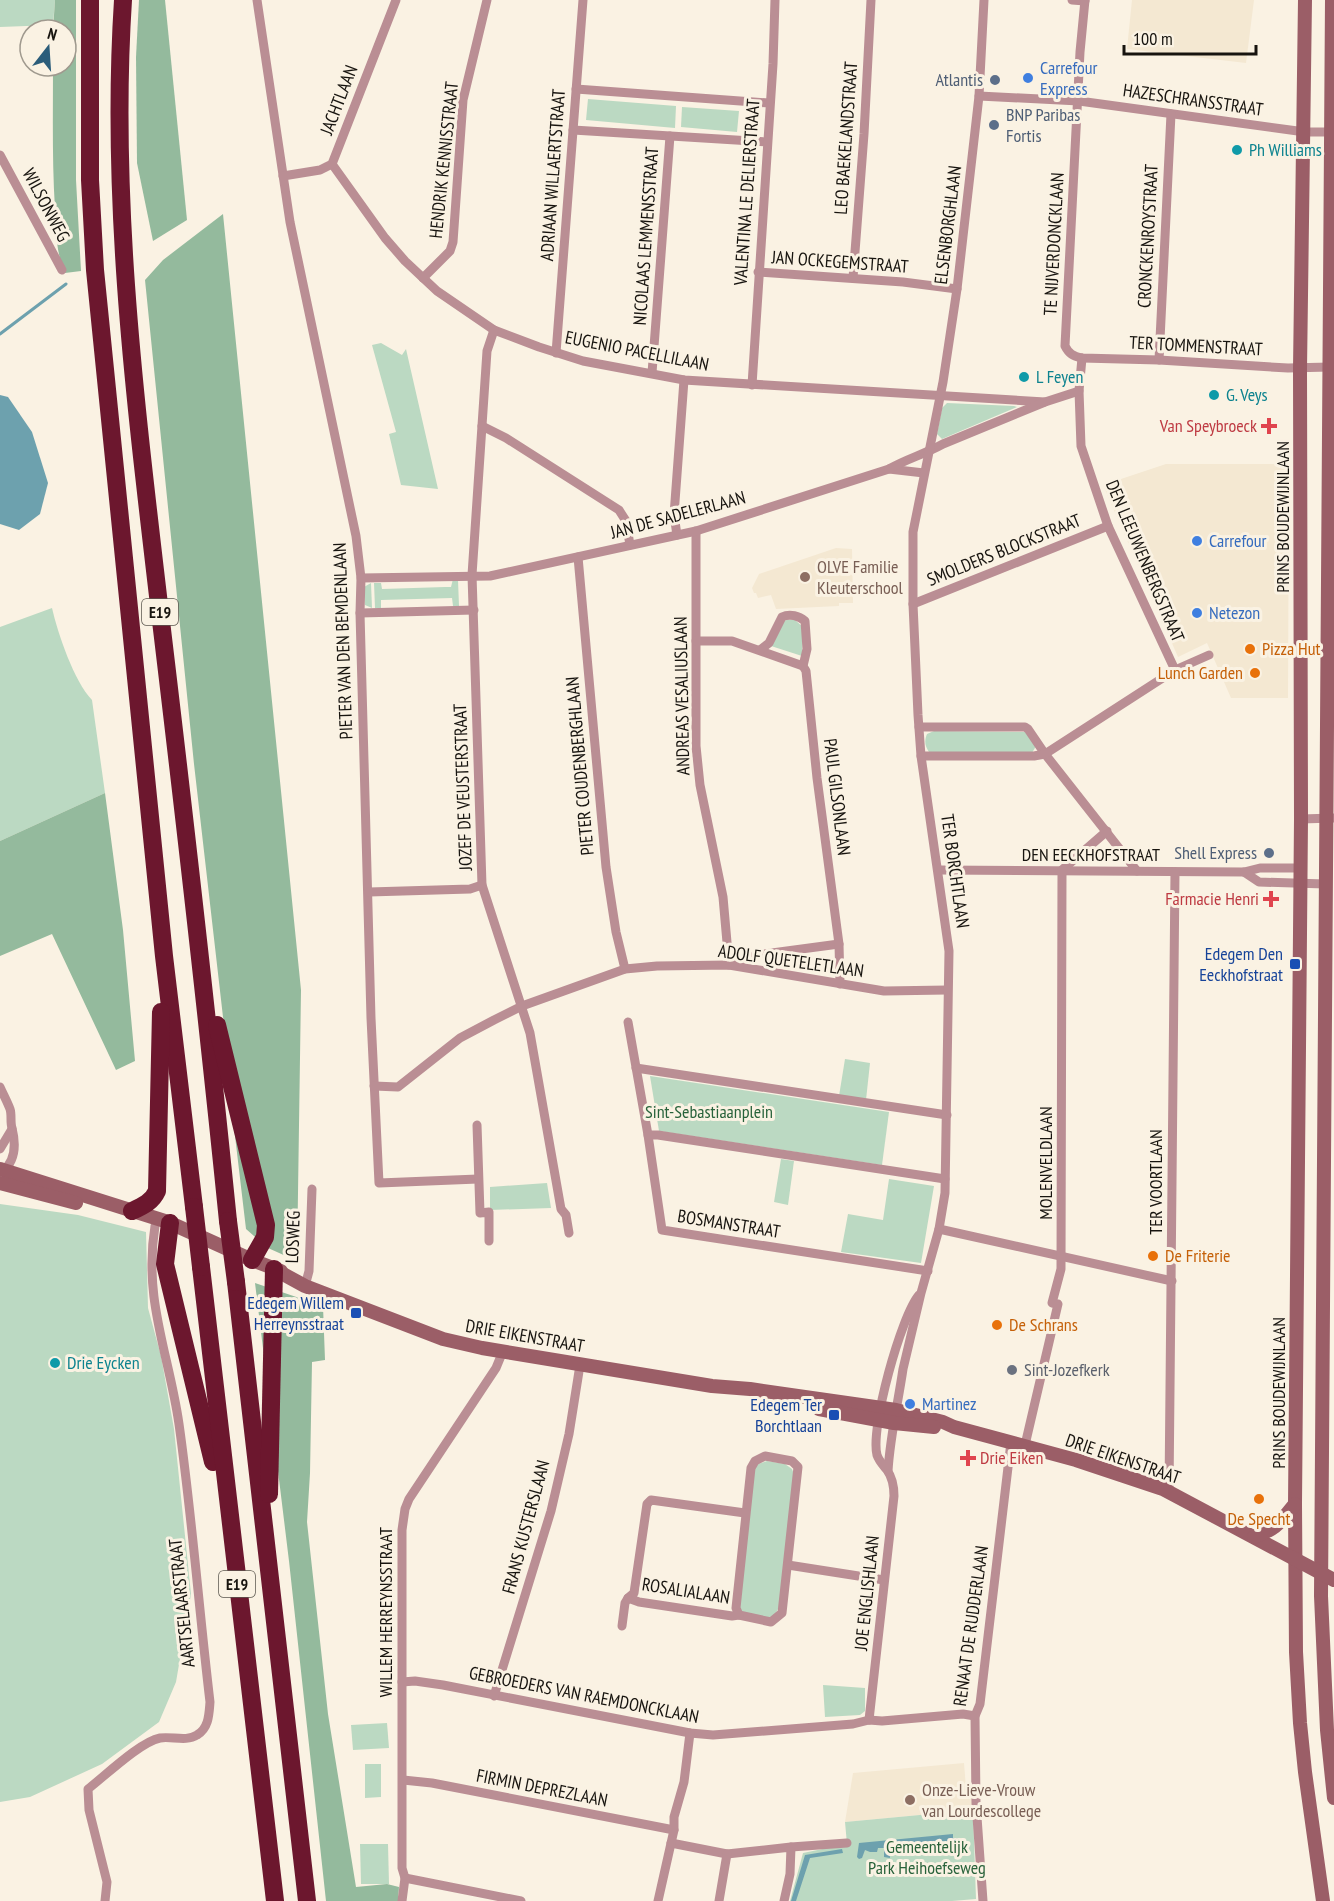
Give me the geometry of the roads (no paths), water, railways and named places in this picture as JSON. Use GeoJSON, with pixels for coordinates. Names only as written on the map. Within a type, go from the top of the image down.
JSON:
{"type":"FeatureCollection","features":[{"type":"Feature","properties":{"kind":"highway","name":"E19"},"geometry":{"type":"LineString","coordinates":[[90,0],[90,180],[95,270],[164,956],[275,1901]]}},
{"type":"Feature","properties":{"kind":"highway","name":"E19"},"geometry":{"type":"LineString","coordinates":[[123,0],[120,49],[120,177],[126,276],[152,543],[307,1901]]}},
{"type":"Feature","properties":{"kind":"highway"},"geometry":{"type":"LineString","coordinates":[[132,1210],[154,1199],[157,1191],[164,956]]}},
{"type":"Feature","properties":{"kind":"highway"},"geometry":{"type":"LineString","coordinates":[[204,988],[218,1026],[266,1225],[265,1237],[252,1260]]}},
{"type":"Feature","properties":{"kind":"highway"},"geometry":{"type":"LineString","coordinates":[[164,1226],[165,1264],[232,1540]]}},
{"type":"Feature","properties":{"kind":"highway"},"geometry":{"type":"LineString","coordinates":[[267,1547],[271,1460],[274,1269]]}},
{"type":"Feature","properties":{"kind":"main road","name":"PRINS BOUDEWIJNLAAN"},"geometry":{"type":"LineString","coordinates":[[1305,0],[1300,369],[1301,868],[1298,884],[1296,1652],[1305,1772],[1323,1901]]}},
{"type":"Feature","properties":{"kind":"main road"},"geometry":{"type":"LineString","coordinates":[[1332,0],[1331,818],[1325,884],[1321,1617],[1330,1770],[1334,1798]]}},
{"type":"Feature","properties":{"kind":"main road","name":"DRIE EIKENSTRAAT"},"geometry":{"type":"LineString","coordinates":[[1,1174],[42,1193],[164,1226]]}},
{"type":"Feature","properties":{"kind":"main road","name":"DRIE EIKENSTRAAT"},"geometry":{"type":"LineString","coordinates":[[1,1174],[31,1179],[132,1210],[187,1236],[196,1235],[412,1329],[443,1339],[482,1348],[712,1386],[752,1398],[880,1414],[942,1428],[954,1427],[1025,1445],[1153,1485],[1334,1580]]}},
{"type":"Feature","properties":{"kind":"main road"},"geometry":{"type":"LineString","coordinates":[[1254,1538],[1278,1526],[1295,1504]]}},
{"type":"Feature","properties":{"kind":"main road"},"geometry":{"type":"LineString","coordinates":[[1295,1518],[1306,1527],[1311,1528],[1320,1523],[1322,1519]]}},
{"type":"Feature","properties":{"kind":"main road"},"geometry":{"type":"LineString","coordinates":[[1321,1617],[1334,1606]]}},
{"type":"Feature","properties":{"kind":"main road"},"geometry":{"type":"LineString","coordinates":[[1305,1772],[1317,1768],[1330,1770]]}},
{"type":"Feature","properties":{"kind":"street","name":"PIETER VAN DEN BEMDENLAAN"},"geometry":{"type":"LineString","coordinates":[[257,0],[290,222],[356,536],[361,579],[360,613],[374,1086],[379,1184],[478,1179]]}},
{"type":"Feature","properties":{"kind":"street","name":"JACHTLAAN"},"geometry":{"type":"LineString","coordinates":[[283,176],[320,170],[332,164],[396,0]]}},
{"type":"Feature","properties":{"kind":"street","name":"HENDRIK KENNISSTRAAT"},"geometry":{"type":"LineString","coordinates":[[423,278],[450,251],[453,242],[463,100],[487,0]]}},
{"type":"Feature","properties":{"kind":"street","name":"ADRIAAN WILLAERTSTRAAT"},"geometry":{"type":"LineString","coordinates":[[556,353],[583,0]]}},
{"type":"Feature","properties":{"kind":"street","name":"VALENTINA LE DELIERSTRAAT"},"geometry":{"type":"LineString","coordinates":[[752,385],[775,0]]}},
{"type":"Feature","properties":{"kind":"street","name":"LEO BAEKELANDSTRAAT"},"geometry":{"type":"LineString","coordinates":[[853,278],[871,0]]}},
{"type":"Feature","properties":{"kind":"street","name":"ELSENBORGHLAAN"},"geometry":{"type":"LineString","coordinates":[[928,452],[948,351],[957,289],[979,96],[984,0]]}},
{"type":"Feature","properties":{"kind":"street"},"geometry":{"type":"LineString","coordinates":[[1072,0],[1085,1]]}},
{"type":"Feature","properties":{"kind":"street","name":"TE NIJVERDONCKLAAN"},"geometry":{"type":"LineString","coordinates":[[1082,358],[1073,356],[1065,346],[1080,52],[1085,1]]}},
{"type":"Feature","properties":{"kind":"street"},"geometry":{"type":"LineString","coordinates":[[576,89],[769,103]]}},
{"type":"Feature","properties":{"kind":"street","name":"HAZESCHRANSSTRAAT"},"geometry":{"type":"LineString","coordinates":[[979,96],[1078,101],[1305,132],[1331,132]]}},
{"type":"Feature","properties":{"kind":"street","name":"CRONCKENROYSTRAAT"},"geometry":{"type":"LineString","coordinates":[[1159,360],[1171,114]]}},
{"type":"Feature","properties":{"kind":"street"},"geometry":{"type":"LineString","coordinates":[[573,130],[767,142]]}},
{"type":"Feature","properties":{"kind":"street","name":"NICOLAAS LEMMENSSTRAAT"},"geometry":{"type":"LineString","coordinates":[[652,374],[670,136]]}},
{"type":"Feature","properties":{"kind":"street","name":"WILSONWEG"},"geometry":{"type":"LineString","coordinates":[[0,155],[62,270]]}},
{"type":"Feature","properties":{"kind":"street","name":"EUGENIO PACELLILAAN"},"geometry":{"type":"LineString","coordinates":[[332,164],[385,238],[442,295],[494,330],[556,353],[583,361],[684,380],[1045,402]]}},
{"type":"Feature","properties":{"kind":"street","name":"JAN OCKEGEMSTRAAT"},"geometry":{"type":"LineString","coordinates":[[758,272],[853,278],[957,289]]}},
{"type":"Feature","properties":{"kind":"street","name":"JOZEF DE VEUSTERSTRAAT"},"geometry":{"type":"LineString","coordinates":[[494,330],[487,351],[472,575],[482,885],[530,1033],[561,1209],[566,1215],[569,1233]]}},
{"type":"Feature","properties":{"kind":"street","name":"TER TOMMENSTRAAT"},"geometry":{"type":"LineString","coordinates":[[1082,358],[1159,360],[1300,369],[1330,367]]}},
{"type":"Feature","properties":{"kind":"street","name":"DEN LEEUWENBERGSTRAAT"},"geometry":{"type":"LineString","coordinates":[[1082,358],[1078,391],[1081,446],[1108,526],[1175,670]]}},
{"type":"Feature","properties":{"kind":"street"},"geometry":{"type":"LineString","coordinates":[[677,535],[674,515],[684,380]]}},
{"type":"Feature","properties":{"kind":"street","name":"JAN DE SADELERLAAN"},"geometry":{"type":"LineString","coordinates":[[361,579],[490,576],[696,531],[889,469],[943,444],[1045,402],[1078,391]]}},
{"type":"Feature","properties":{"kind":"street"},"geometry":{"type":"LineString","coordinates":[[482,426],[506,438],[619,510],[626,521],[630,545]]}},
{"type":"Feature","properties":{"kind":"street","name":"TER BORCHTLAAN"},"geometry":{"type":"LineString","coordinates":[[895,1417],[921,1293],[939,1229],[945,1193],[949,951],[921,756],[913,604],[913,532],[928,452]]}},
{"type":"Feature","properties":{"kind":"street","name":"JAN DE SADELERLAAN"},"geometry":{"type":"LineString","coordinates":[[889,469],[924,473]]}},
{"type":"Feature","properties":{"kind":"street","name":"SMOLDERS BLOCKSTRAAT"},"geometry":{"type":"LineString","coordinates":[[913,604],[1108,526]]}},
{"type":"Feature","properties":{"kind":"street","name":"ANDREAS VESALIUSLAAN"},"geometry":{"type":"LineString","coordinates":[[696,531],[696,746],[700,785],[723,897],[729,965]]}},
{"type":"Feature","properties":{"kind":"street","name":"PIETER COUDENBERGHLAAN"},"geometry":{"type":"LineString","coordinates":[[578,557],[606,867],[616,932],[625,969]]}},
{"type":"Feature","properties":{"kind":"street"},"geometry":{"type":"LineString","coordinates":[[360,613],[474,610]]}},
{"type":"Feature","properties":{"kind":"street","name":"PAUL GILSONLAAN"},"geometry":{"type":"LineString","coordinates":[[760,650],[769,644],[782,617],[786,615],[805,621],[807,649],[803,666],[806,670],[817,778],[839,944],[840,984]]}},
{"type":"Feature","properties":{"kind":"street"},"geometry":{"type":"LineString","coordinates":[[696,641],[732,641],[803,666]]}},
{"type":"Feature","properties":{"kind":"street"},"geometry":{"type":"LineString","coordinates":[[921,756],[1034,756],[1045,754],[1175,670],[1209,655]]}},
{"type":"Feature","properties":{"kind":"street"},"geometry":{"type":"LineString","coordinates":[[919,727],[1025,727],[1137,872]]}},
{"type":"Feature","properties":{"kind":"street"},"geometry":{"type":"LineString","coordinates":[[1301,819],[1331,818]]}},
{"type":"Feature","properties":{"kind":"street"},"geometry":{"type":"LineString","coordinates":[[1062,870],[1107,831]]}},
{"type":"Feature","properties":{"kind":"street","name":"DEN EECKHOFSTRAAT"},"geometry":{"type":"LineString","coordinates":[[939,870],[1244,872],[1260,868],[1301,868]]}},
{"type":"Feature","properties":{"kind":"street","name":"MOLENVELDLAAN"},"geometry":{"type":"LineString","coordinates":[[1025,1445],[1058,1304],[1052,1303],[1062,1257],[1062,870]]}},
{"type":"Feature","properties":{"kind":"street","name":"TER VOORTLAAN"},"geometry":{"type":"LineString","coordinates":[[1169,1492],[1175,872]]}},
{"type":"Feature","properties":{"kind":"street","name":"DEN EECKHOFSTRAAT"},"geometry":{"type":"LineString","coordinates":[[1244,872],[1259,882],[1298,884]]}},
{"type":"Feature","properties":{"kind":"street"},"geometry":{"type":"LineString","coordinates":[[1298,884],[1325,884]]}},
{"type":"Feature","properties":{"kind":"street"},"geometry":{"type":"LineString","coordinates":[[369,892],[470,889],[482,885]]}},
{"type":"Feature","properties":{"kind":"street"},"geometry":{"type":"LineString","coordinates":[[729,965],[757,955],[839,944]]}},
{"type":"Feature","properties":{"kind":"street","name":"ADOLF QUETELETLAAN"},"geometry":{"type":"LineString","coordinates":[[374,1086],[398,1087],[460,1038],[522,1006],[625,969],[729,965],[884,991],[947,990]]}},
{"type":"Feature","properties":{"kind":"street","name":"BOSMANSTRAAT"},"geometry":{"type":"LineString","coordinates":[[628,1022],[662,1230],[928,1270]]}},
{"type":"Feature","properties":{"kind":"street"},"geometry":{"type":"LineString","coordinates":[[636,1068],[947,1115]]}},
{"type":"Feature","properties":{"kind":"street"},"geometry":{"type":"LineString","coordinates":[[0,1087],[10,1110],[15,1162],[21,1173],[31,1179]]}},
{"type":"Feature","properties":{"kind":"street"},"geometry":{"type":"LineString","coordinates":[[477,1125],[480,1213],[489,1212],[489,1241]]}},
{"type":"Feature","properties":{"kind":"street"},"geometry":{"type":"LineString","coordinates":[[0,1149],[12,1129]]}},
{"type":"Feature","properties":{"kind":"street"},"geometry":{"type":"LineString","coordinates":[[648,1136],[945,1179]]}},
{"type":"Feature","properties":{"kind":"street"},"geometry":{"type":"LineString","coordinates":[[1,1174],[12,1161],[14,1153]]}},
{"type":"Feature","properties":{"kind":"street","name":"LOSWEG"},"geometry":{"type":"LineString","coordinates":[[306,1282],[312,1189]]}},
{"type":"Feature","properties":{"kind":"street","name":"AARTSELAARSTRAAT"},"geometry":{"type":"LineString","coordinates":[[105,1901],[107,1882],[89,1810],[88,1789],[144,1745],[160,1738],[182,1739],[197,1735],[208,1722],[210,1702],[179,1423],[152,1290],[153,1243],[164,1226]]}},
{"type":"Feature","properties":{"kind":"street"},"geometry":{"type":"LineString","coordinates":[[939,1229],[1172,1281]]}},
{"type":"Feature","properties":{"kind":"street","name":"TER BORCHTLAAN"},"geometry":{"type":"LineString","coordinates":[[880,1414],[891,1365],[910,1307],[921,1293]]}},
{"type":"Feature","properties":{"kind":"street","name":"WILLEM HERREYNSSTRAAT"},"geometry":{"type":"LineString","coordinates":[[402,1901],[405,1878],[402,1868],[402,1530],[405,1509],[436,1457],[496,1368],[503,1351]]}},
{"type":"Feature","properties":{"kind":"street","name":"FRANS KUSTERSLAAN"},"geometry":{"type":"LineString","coordinates":[[494,1696],[551,1511],[569,1434],[580,1365]]}},
{"type":"Feature","properties":{"kind":"street","name":"JOE ENGLISHLAAN"},"geometry":{"type":"LineString","coordinates":[[880,1414],[877,1456],[881,1465],[888,1471]]}},
{"type":"Feature","properties":{"kind":"street","name":"JOE ENGLISHLAAN"},"geometry":{"type":"LineString","coordinates":[[869,1720],[894,1496],[894,1487],[888,1471],[895,1417]]}},
{"type":"Feature","properties":{"kind":"street","name":"RENAAT DE RUDDERLAAN"},"geometry":{"type":"LineString","coordinates":[[983,1901],[977,1816],[975,1716],[980,1704],[1011,1442]]}},
{"type":"Feature","properties":{"kind":"street"},"geometry":{"type":"LineString","coordinates":[[739,1615],[736,1608],[751,1468],[755,1461],[765,1456],[792,1461],[798,1467],[788,1565],[884,1580]]}},
{"type":"Feature","properties":{"kind":"street","name":"ROSALIALAAN"},"geometry":{"type":"LineString","coordinates":[[622,1626],[625,1603],[634,1593],[647,1504],[651,1500],[746,1513]]}},
{"type":"Feature","properties":{"kind":"street","name":"ROSALIALAAN"},"geometry":{"type":"LineString","coordinates":[[628,1598],[639,1602],[732,1616],[739,1615],[771,1622],[778,1619],[782,1613],[788,1565]]}},
{"type":"Feature","properties":{"kind":"street","name":"GEBROEDERS VAN RAEMDONCKLAAN"},"geometry":{"type":"LineString","coordinates":[[402,1682],[415,1681],[690,1733],[713,1735],[854,1724],[869,1720],[882,1721],[963,1714],[975,1716]]}},
{"type":"Feature","properties":{"kind":"street"},"geometry":{"type":"LineString","coordinates":[[658,1901],[674,1830],[674,1817],[684,1782],[690,1733]]}},
{"type":"Feature","properties":{"kind":"street","name":"FIRMIN DEPREZLAAN"},"geometry":{"type":"LineString","coordinates":[[403,1780],[432,1783],[674,1830]]}},
{"type":"Feature","properties":{"kind":"street"},"geometry":{"type":"LineString","coordinates":[[670,1843],[727,1854],[847,1843]]}},
{"type":"Feature","properties":{"kind":"street"},"geometry":{"type":"LineString","coordinates":[[784,1901],[790,1874],[791,1848]]}},
{"type":"Feature","properties":{"kind":"street"},"geometry":{"type":"LineString","coordinates":[[719,1901],[727,1854]]}},
{"type":"Feature","properties":{"kind":"street"},"geometry":{"type":"LineString","coordinates":[[405,1878],[521,1901]]}},
{"type":"Feature","properties":{"kind":"water"},"geometry":{"type":"Polygon","coordinates":[[[0,395],[8,397],[32,432],[48,483],[40,514],[19,530],[0,524],[0,395]]]}},
{"type":"Feature","properties":{"kind":"water"},"geometry":{"type":"Polygon","coordinates":[[[953,1834],[953,1838],[959,1839],[960,1846],[938,1848],[931,1844],[889,1846],[890,1858],[884,1857],[884,1848],[878,1848],[877,1852],[865,1850],[862,1858],[857,1857],[859,1843],[953,1834]]]}},
{"type":"Feature","properties":{"kind":"water"},"geometry":{"type":"Polygon","coordinates":[[[842,1849],[843,1853],[810,1858],[796,1901],[791,1901],[805,1855],[842,1849]]]}},
{"type":"Feature","properties":{"kind":"waterway"},"geometry":{"type":"LineString","coordinates":[[0,334],[66,284]]}},
{"type":"Feature","properties":{"kind":"place","name":"Carrefour Express"},"geometry":{"type":"Point","coordinates":[1028,78]}},
{"type":"Feature","properties":{"kind":"place","name":"Atlantis"},"geometry":{"type":"Point","coordinates":[995,80]}},
{"type":"Feature","properties":{"kind":"place","name":"BNP Paribas Fortis"},"geometry":{"type":"Point","coordinates":[994,125]}},
{"type":"Feature","properties":{"kind":"place","name":"Ph Williams"},"geometry":{"type":"Point","coordinates":[1237,150]}},
{"type":"Feature","properties":{"kind":"place","name":"L Feyen"},"geometry":{"type":"Point","coordinates":[1024,377]}},
{"type":"Feature","properties":{"kind":"place","name":"G. Veys"},"geometry":{"type":"Point","coordinates":[1214,395]}},
{"type":"Feature","properties":{"kind":"place","name":"Van Speybroeck"},"geometry":{"type":"Point","coordinates":[1269,426]}},
{"type":"Feature","properties":{"kind":"place","name":"Carrefour"},"geometry":{"type":"Point","coordinates":[1197,541]}},
{"type":"Feature","properties":{"kind":"place","name":"OLVE Familie Kleuterschool"},"geometry":{"type":"Point","coordinates":[805,577]}},
{"type":"Feature","properties":{"kind":"place","name":"Netezon"},"geometry":{"type":"Point","coordinates":[1197,613]}},
{"type":"Feature","properties":{"kind":"place","name":"Pizza Hut"},"geometry":{"type":"Point","coordinates":[1250,649]}},
{"type":"Feature","properties":{"kind":"place","name":"Lunch Garden"},"geometry":{"type":"Point","coordinates":[1255,673]}},
{"type":"Feature","properties":{"kind":"place","name":"Shell Express"},"geometry":{"type":"Point","coordinates":[1269,853]}},
{"type":"Feature","properties":{"kind":"place","name":"Farmacie Henri"},"geometry":{"type":"Point","coordinates":[1271,899]}},
{"type":"Feature","properties":{"kind":"place","name":"Edegem Den Eeckhofstraat"},"geometry":{"type":"Point","coordinates":[1295,964]}},
{"type":"Feature","properties":{"kind":"place","name":"De Friterie"},"geometry":{"type":"Point","coordinates":[1153,1256]}},
{"type":"Feature","properties":{"kind":"place","name":"Edegem Willem Herreynsstraat"},"geometry":{"type":"Point","coordinates":[356,1313]}},
{"type":"Feature","properties":{"kind":"place","name":"De Schrans"},"geometry":{"type":"Point","coordinates":[997,1325]}},
{"type":"Feature","properties":{"kind":"place","name":"Drie Eycken"},"geometry":{"type":"Point","coordinates":[55,1363]}},
{"type":"Feature","properties":{"kind":"place","name":"Sint-Jozefkerk"},"geometry":{"type":"Point","coordinates":[1012,1370]}},
{"type":"Feature","properties":{"kind":"place","name":"Martinez"},"geometry":{"type":"Point","coordinates":[910,1404]}},
{"type":"Feature","properties":{"kind":"place","name":"Edegem Ter Borchtlaan"},"geometry":{"type":"Point","coordinates":[834,1415]}},
{"type":"Feature","properties":{"kind":"place","name":"Drie Eiken"},"geometry":{"type":"Point","coordinates":[968,1458]}},
{"type":"Feature","properties":{"kind":"place","name":"De Specht"},"geometry":{"type":"Point","coordinates":[1259,1499]}},
{"type":"Feature","properties":{"kind":"place","name":"Onze-Lieve-Vrouw van Lourdescollege"},"geometry":{"type":"Point","coordinates":[910,1800]}},
{"type":"Feature","properties":{"kind":"park label","name":"Sint-Sebastiaanplein"},"geometry":{"type":"Point","coordinates":[709,1112]}},
{"type":"Feature","properties":{"kind":"park label","name":"Gemeentelijk Park Heihoefseweg"},"geometry":{"type":"Point","coordinates":[927,1857]}}]}
